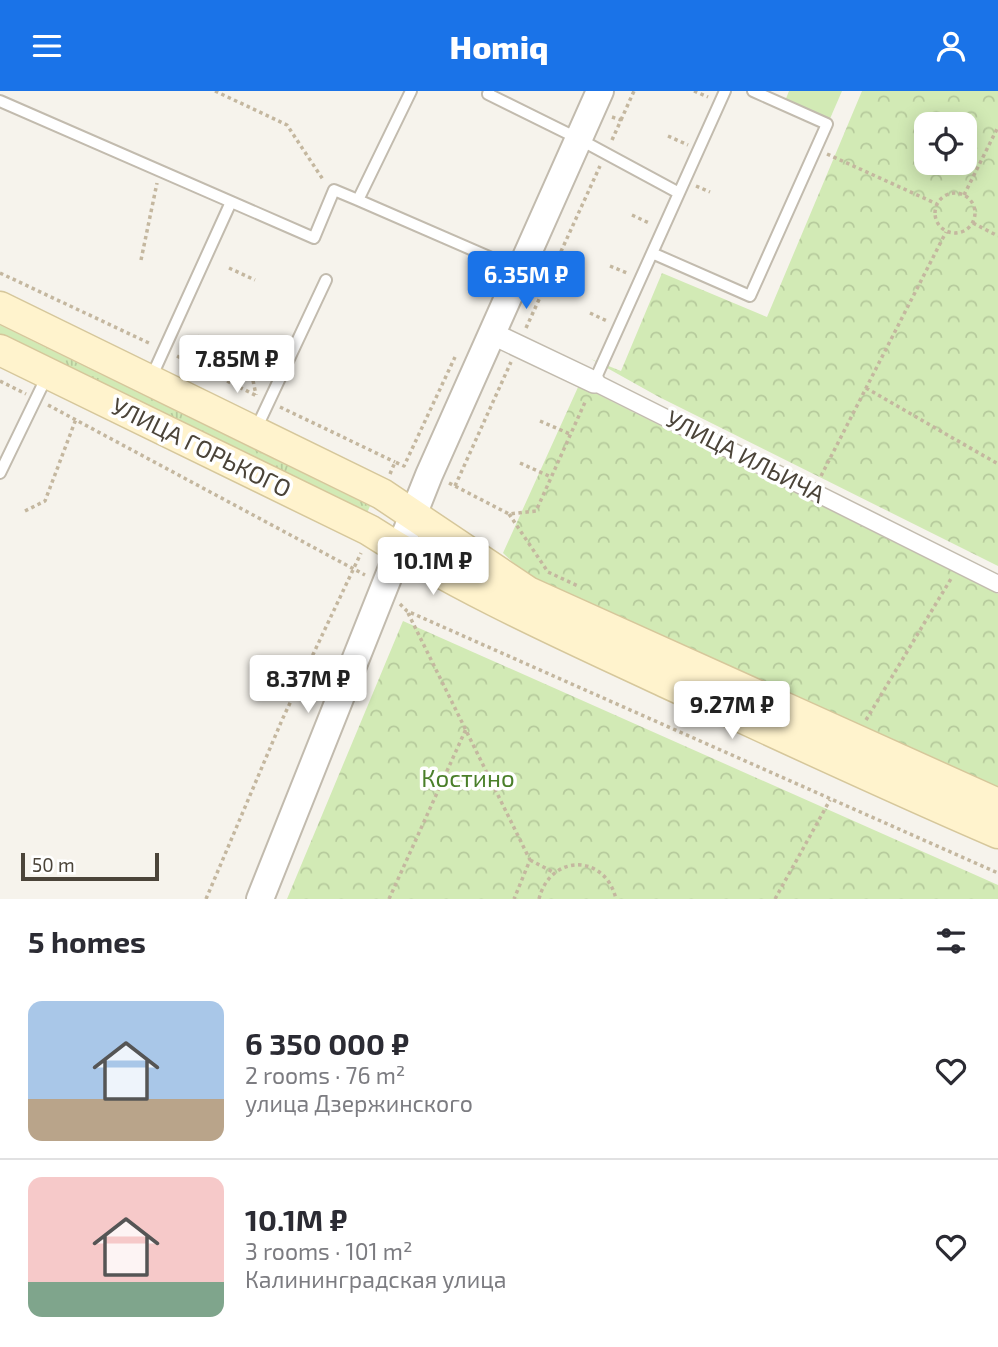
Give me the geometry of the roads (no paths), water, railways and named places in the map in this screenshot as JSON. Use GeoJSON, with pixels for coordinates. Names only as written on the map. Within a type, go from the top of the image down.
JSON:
{"type":"FeatureCollection","features":[{"type":"Feature","properties":{"kind":"main road","name":"УЛИЦА ГОРЬКОГО"},"geometry":{"type":"LineString","coordinates":[[0,307],[382,494],[528,592],[998,804]]}},
{"type":"Feature","properties":{"kind":"main road","name":"УЛИЦА ГОРЬКОГО"},"geometry":{"type":"LineString","coordinates":[[0,350],[42,386],[369,530],[533,621],[904,793],[998,833]]}},
{"type":"Feature","properties":{"kind":"street"},"geometry":{"type":"LineString","coordinates":[[260,899],[429,475],[600,91]]}},
{"type":"Feature","properties":{"kind":"street","name":"УЛИЦА ИЛЬИЧА"},"geometry":{"type":"LineString","coordinates":[[491,333],[519,343],[998,584]]}},
{"type":"Feature","properties":{"kind":"lane"},"geometry":{"type":"LineString","coordinates":[[358,200],[411,91]]}},
{"type":"Feature","properties":{"kind":"lane"},"geometry":{"type":"LineString","coordinates":[[489,91],[488,94],[679,193]]}},
{"type":"Feature","properties":{"kind":"lane"},"geometry":{"type":"LineString","coordinates":[[594,382],[725,91]]}},
{"type":"Feature","properties":{"kind":"lane"},"geometry":{"type":"LineString","coordinates":[[652,253],[750,296],[827,124],[753,91]]}},
{"type":"Feature","properties":{"kind":"lane"},"geometry":{"type":"LineString","coordinates":[[0,101],[314,238],[334,190],[519,270]]}},
{"type":"Feature","properties":{"kind":"lane"},"geometry":{"type":"LineString","coordinates":[[150,380],[231,202]]}},
{"type":"Feature","properties":{"kind":"lane"},"geometry":{"type":"LineString","coordinates":[[255,432],[326,280]]}},
{"type":"Feature","properties":{"kind":"lane"},"geometry":{"type":"LineString","coordinates":[[0,473],[42,386]]}},
{"type":"Feature","properties":{"kind":"park label","name":"Костино"},"geometry":{"type":"Point","coordinates":[468,779]}}]}
